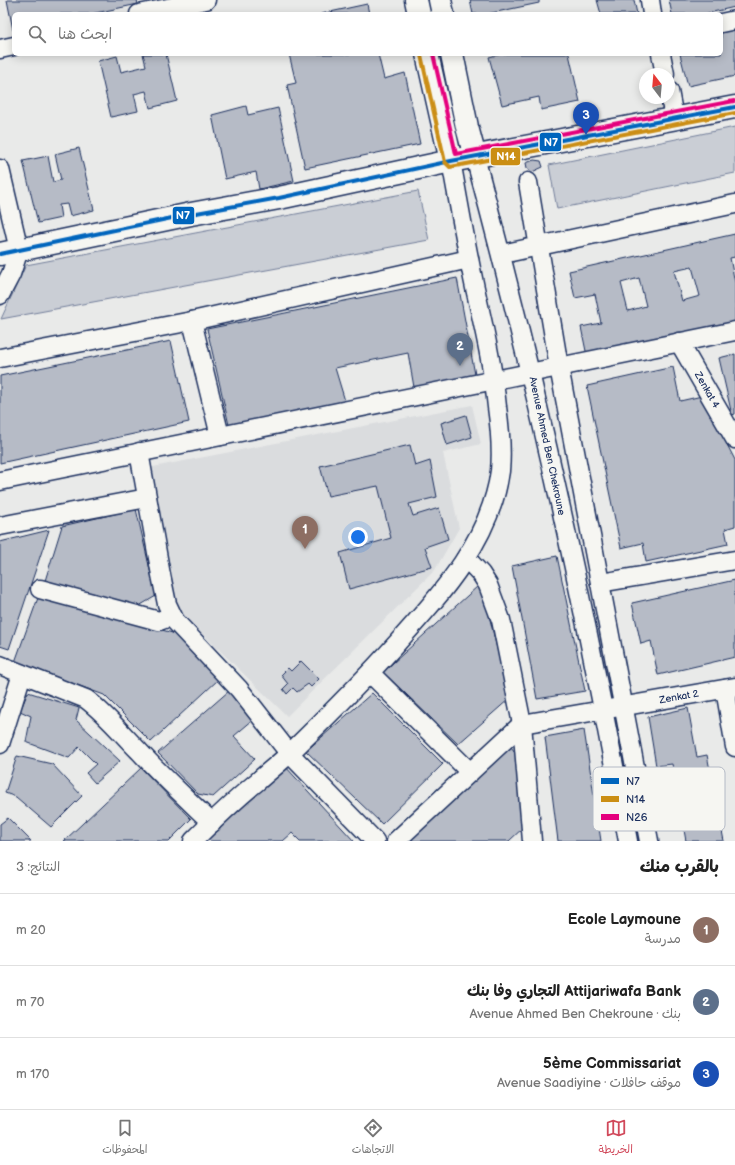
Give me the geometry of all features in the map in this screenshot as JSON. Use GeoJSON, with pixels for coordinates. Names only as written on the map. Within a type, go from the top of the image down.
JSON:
{"type":"FeatureCollection","features":[{"type":"Feature","properties":{"kind":"main road"},"geometry":{"type":"LineString","coordinates":[[416,0],[419,12]]}},
{"type":"Feature","properties":{"kind":"main road"},"geometry":{"type":"LineString","coordinates":[[440,0],[443,12]]}},
{"type":"Feature","properties":{"kind":"main road"},"geometry":{"type":"LineString","coordinates":[[428,56],[451,161]]}},
{"type":"Feature","properties":{"kind":"main road","name":"Avenue Ahmed Ben Chekroune"},"geometry":{"type":"LineString","coordinates":[[452,56],[467,127],[475,156]]}},
{"type":"Feature","properties":{"kind":"main road"},"geometry":{"type":"LineString","coordinates":[[10,252],[191,214],[279,198],[475,156],[735,107]]}},
{"type":"Feature","properties":{"kind":"street"},"geometry":{"type":"LineString","coordinates":[[146,8],[206,0]]}},
{"type":"Feature","properties":{"kind":"street"},"geometry":{"type":"LineString","coordinates":[[650,0],[652,12]]}},
{"type":"Feature","properties":{"kind":"street"},"geometry":{"type":"LineString","coordinates":[[723,23],[735,20]]}},
{"type":"Feature","properties":{"kind":"street"},"geometry":{"type":"LineString","coordinates":[[0,49],[12,46]]}},
{"type":"Feature","properties":{"kind":"street"},"geometry":{"type":"LineString","coordinates":[[661,56],[664,68]]}},
{"type":"Feature","properties":{"kind":"street"},"geometry":{"type":"LineString","coordinates":[[671,104],[674,118]]}},
{"type":"Feature","properties":{"kind":"street","name":"Avenue Ahmed Ben Chekroune"},"geometry":{"type":"LineString","coordinates":[[475,156],[502,254],[531,372],[604,711],[614,767]]}},
{"type":"Feature","properties":{"kind":"street"},"geometry":{"type":"LineString","coordinates":[[193,841],[289,753],[370,673],[414,623],[466,558],[488,518],[500,470],[500,428],[489,350],[469,259],[451,161]]}},
{"type":"Feature","properties":{"kind":"street"},"geometry":{"type":"LineString","coordinates":[[0,169],[10,252],[11,274],[0,295]]}},
{"type":"Feature","properties":{"kind":"street"},"geometry":{"type":"LineString","coordinates":[[528,182],[559,367],[635,767]]}},
{"type":"Feature","properties":{"kind":"street"},"geometry":{"type":"LineString","coordinates":[[502,254],[735,204]]}},
{"type":"Feature","properties":{"kind":"street"},"geometry":{"type":"LineString","coordinates":[[0,358],[192,320],[469,259]]}},
{"type":"Feature","properties":{"kind":"street"},"geometry":{"type":"LineString","coordinates":[[192,320],[220,436]]}},
{"type":"Feature","properties":{"kind":"street"},"geometry":{"type":"LineString","coordinates":[[0,481],[735,331]]}},
{"type":"Feature","properties":{"kind":"street","name":"Zenkat 4"},"geometry":{"type":"LineString","coordinates":[[679,342],[735,439]]}},
{"type":"Feature","properties":{"kind":"street"},"geometry":{"type":"LineString","coordinates":[[139,452],[161,575],[172,616],[188,636],[239,689],[289,753],[375,841]]}},
{"type":"Feature","properties":{"kind":"street"},"geometry":{"type":"LineString","coordinates":[[0,526],[147,498]]}},
{"type":"Feature","properties":{"kind":"street"},"geometry":{"type":"LineString","coordinates":[[466,558],[481,574],[488,585],[501,620],[522,724],[532,841]]}},
{"type":"Feature","properties":{"kind":"street"},"geometry":{"type":"LineString","coordinates":[[600,583],[735,560]]}},
{"type":"Feature","properties":{"kind":"street"},"geometry":{"type":"LineString","coordinates":[[40,589],[159,621],[172,616]]}},
{"type":"Feature","properties":{"kind":"street"},"geometry":{"type":"LineString","coordinates":[[0,665],[86,699],[126,736],[138,751],[212,823]]}},
{"type":"Feature","properties":{"kind":"street"},"geometry":{"type":"LineString","coordinates":[[370,673],[470,772]]}},
{"type":"Feature","properties":{"kind":"street"},"geometry":{"type":"LineString","coordinates":[[0,744],[22,674]]}},
{"type":"Feature","properties":{"kind":"street"},"geometry":{"type":"LineString","coordinates":[[730,688],[735,747]]}},
{"type":"Feature","properties":{"kind":"street","name":"Zenkat 2"},"geometry":{"type":"LineString","coordinates":[[522,724],[624,708],[730,688]]}},
{"type":"Feature","properties":{"kind":"street"},"geometry":{"type":"LineString","coordinates":[[396,841],[522,724]]}},
{"type":"Feature","properties":{"kind":"street","name":"Avenue Ahmed Ben Chekroune"},"geometry":{"type":"LineString","coordinates":[[626,831],[628,841]]}},
{"type":"Feature","properties":{"kind":"street"},"geometry":{"type":"LineString","coordinates":[[647,831],[649,841]]}},
{"type":"Feature","properties":{"kind":"shaded area"},"geometry":{"type":"Polygon","coordinates":[[[735,127],[735,173],[557,209],[549,165],[735,127]]]}},
{"type":"Feature","properties":{"kind":"shaded area"},"geometry":{"type":"Polygon","coordinates":[[[418,191],[429,240],[1,319],[26,265],[418,191]]]}},
{"type":"Feature","properties":{"kind":"shaded area"},"geometry":{"type":"Polygon","coordinates":[[[472,405],[481,444],[443,453],[459,528],[435,570],[287,716],[172,604],[148,468],[472,405]]]}},
{"type":"Feature","properties":{"kind":"building"},"geometry":{"type":"Polygon","coordinates":[[[7,0],[137,0],[138,4],[100,12],[12,12],[12,25],[7,0]]]}},
{"type":"Feature","properties":{"kind":"building"},"geometry":{"type":"Polygon","coordinates":[[[470,0],[539,0],[539,3],[496,12],[473,12],[470,0]]]}},
{"type":"Feature","properties":{"kind":"building"},"geometry":{"type":"Polygon","coordinates":[[[597,0],[634,0],[637,12],[600,12],[597,0]]]}},
{"type":"Feature","properties":{"kind":"building"},"geometry":{"type":"Polygon","coordinates":[[[669,0],[735,0],[735,7],[713,12],[672,12],[669,0]]]}},
{"type":"Feature","properties":{"kind":"building"},"geometry":{"type":"Polygon","coordinates":[[[367,4],[369,12],[330,12],[367,4]]]}},
{"type":"Feature","properties":{"kind":"building"},"geometry":{"type":"Polygon","coordinates":[[[735,27],[735,76],[688,86],[680,56],[723,56],[723,30],[735,27]]]}},
{"type":"Feature","properties":{"kind":"building"},"geometry":{"type":"Polygon","coordinates":[[[117,56],[121,72],[146,66],[144,56],[166,56],[177,101],[150,108],[146,91],[134,94],[138,111],[111,117],[98,61],[117,56]]]}},
{"type":"Feature","properties":{"kind":"building"},"geometry":{"type":"Polygon","coordinates":[[[289,56],[378,56],[384,79],[405,73],[420,144],[305,168],[287,85],[296,83],[289,56]]]}},
{"type":"Feature","properties":{"kind":"building"},"geometry":{"type":"Polygon","coordinates":[[[569,56],[580,102],[541,110],[539,97],[502,105],[489,57],[569,56]]]}},
{"type":"Feature","properties":{"kind":"building"},"geometry":{"type":"Polygon","coordinates":[[[246,106],[248,115],[278,108],[294,181],[259,189],[256,172],[225,179],[212,115],[246,106]]]}},
{"type":"Feature","properties":{"kind":"building"},"geometry":{"type":"Polygon","coordinates":[[[79,148],[94,210],[70,216],[67,204],[59,205],[61,218],[38,223],[23,161],[48,156],[53,182],[61,180],[55,154],[79,148]]]}},
{"type":"Feature","properties":{"kind":"building"},"geometry":{"type":"Polygon","coordinates":[[[534,160],[541,161],[543,167],[532,172],[527,168],[526,163],[534,160]]]}},
{"type":"Feature","properties":{"kind":"building"},"geometry":{"type":"Polygon","coordinates":[[[735,234],[735,257],[730,258],[735,283],[735,325],[587,356],[581,327],[601,323],[595,294],[575,298],[569,271],[735,234]],[[692,267],[674,271],[682,301],[700,296],[692,267]],[[639,278],[621,283],[628,311],[646,306],[639,278]]]}},
{"type":"Feature","properties":{"kind":"building"},"geometry":{"type":"Polygon","coordinates":[[[457,278],[476,380],[415,393],[408,353],[335,368],[345,401],[229,425],[207,329],[457,278]]]}},
{"type":"Feature","properties":{"kind":"building"},"geometry":{"type":"Polygon","coordinates":[[[171,341],[189,422],[0,463],[0,376],[171,341]]]}},
{"type":"Feature","properties":{"kind":"building"},"geometry":{"type":"Polygon","coordinates":[[[735,354],[735,414],[732,415],[719,358],[735,354]]]}},
{"type":"Feature","properties":{"kind":"building"},"geometry":{"type":"Polygon","coordinates":[[[673,367],[680,401],[702,396],[735,460],[735,526],[725,529],[728,544],[646,562],[643,543],[621,548],[587,386],[673,367]]]}},
{"type":"Feature","properties":{"kind":"building"},"geometry":{"type":"Polygon","coordinates":[[[466,415],[472,437],[447,445],[441,423],[466,415]]]}},
{"type":"Feature","properties":{"kind":"building"},"geometry":{"type":"Polygon","coordinates":[[[410,445],[415,466],[430,461],[437,497],[409,504],[413,516],[439,508],[448,539],[425,547],[432,567],[349,589],[340,553],[391,538],[378,486],[328,496],[320,466],[410,445]]]}},
{"type":"Feature","properties":{"kind":"building"},"geometry":{"type":"Polygon","coordinates":[[[136,509],[156,596],[139,606],[122,606],[44,584],[62,526],[136,509]]]}},
{"type":"Feature","properties":{"kind":"building"},"geometry":{"type":"Polygon","coordinates":[[[49,530],[9,649],[0,646],[0,542],[49,530]]]}},
{"type":"Feature","properties":{"kind":"building"},"geometry":{"type":"Polygon","coordinates":[[[557,556],[585,691],[537,699],[512,566],[557,556]]]}},
{"type":"Feature","properties":{"kind":"building"},"geometry":{"type":"Polygon","coordinates":[[[735,580],[735,657],[658,675],[651,641],[641,644],[632,603],[735,580]]]}},
{"type":"Feature","properties":{"kind":"building"},"geometry":{"type":"Polygon","coordinates":[[[478,586],[484,594],[509,699],[458,744],[383,672],[478,586]]]}},
{"type":"Feature","properties":{"kind":"building"},"geometry":{"type":"Polygon","coordinates":[[[39,595],[176,634],[218,680],[151,742],[104,695],[15,662],[39,595]]]}},
{"type":"Feature","properties":{"kind":"building"},"geometry":{"type":"Polygon","coordinates":[[[301,661],[319,679],[311,687],[308,684],[297,692],[293,688],[287,694],[283,689],[288,684],[281,675],[288,668],[291,671],[301,661]]]}},
{"type":"Feature","properties":{"kind":"building"},"geometry":{"type":"Polygon","coordinates":[[[230,690],[254,719],[234,736],[255,759],[213,797],[198,794],[158,753],[230,690]]]}},
{"type":"Feature","properties":{"kind":"building"},"geometry":{"type":"Polygon","coordinates":[[[28,692],[79,708],[76,720],[120,761],[95,783],[86,773],[96,764],[79,747],[69,758],[26,742],[31,716],[20,711],[28,692]]]}},
{"type":"Feature","properties":{"kind":"building"},"geometry":{"type":"Polygon","coordinates":[[[372,693],[443,764],[382,824],[306,751],[372,693]]]}},
{"type":"Feature","properties":{"kind":"building"},"geometry":{"type":"Polygon","coordinates":[[[688,708],[697,757],[707,755],[709,767],[673,767],[672,764],[656,766],[648,717],[688,708]]]}},
{"type":"Feature","properties":{"kind":"building"},"geometry":{"type":"Polygon","coordinates":[[[584,730],[593,789],[593,831],[599,831],[601,841],[558,841],[545,737],[584,730]]]}},
{"type":"Feature","properties":{"kind":"building"},"geometry":{"type":"Polygon","coordinates":[[[511,747],[519,757],[524,827],[509,841],[406,841],[511,747]]]}},
{"type":"Feature","properties":{"kind":"building"},"geometry":{"type":"Polygon","coordinates":[[[17,756],[52,764],[82,796],[51,827],[16,797],[5,793],[17,756]]]}},
{"type":"Feature","properties":{"kind":"building"},"geometry":{"type":"Polygon","coordinates":[[[284,765],[354,841],[300,841],[292,833],[283,841],[210,841],[206,837],[284,765]]]}},
{"type":"Feature","properties":{"kind":"building"},"geometry":{"type":"Polygon","coordinates":[[[141,768],[191,819],[169,841],[64,841],[141,768]]]}},
{"type":"Feature","properties":{"kind":"building"},"geometry":{"type":"Polygon","coordinates":[[[8,818],[31,841],[0,841],[0,824],[8,818]]]}},
{"type":"Feature","properties":{"kind":"building"},"geometry":{"type":"Polygon","coordinates":[[[684,831],[722,831],[724,841],[686,841],[684,831]]]}},
{"type":"Feature","properties":{"kind":"transit line","name":"N14"},"geometry":{"type":"LineString","coordinates":[[421,56],[445,162],[450,167],[735,113]]}},
{"type":"Feature","properties":{"kind":"transit line","name":"N26"},"geometry":{"type":"LineString","coordinates":[[433,56],[456,154],[734,101]]}},
{"type":"Feature","properties":{"kind":"transit line","name":"N7"},"geometry":{"type":"LineString","coordinates":[[0,254],[191,214],[279,198],[451,161],[735,107]]}},
{"type":"Feature","properties":{"kind":"place","name":"5ème Commissariat"},"geometry":{"type":"Point","coordinates":[586,135]}},
{"type":"Feature","properties":{"kind":"place","name":"Attijariwafa Bank التجاري وفا بنك"},"geometry":{"type":"Point","coordinates":[460,366]}},
{"type":"Feature","properties":{"kind":"place","name":"Ecole Laymoune"},"geometry":{"type":"Point","coordinates":[305,549]}}]}
